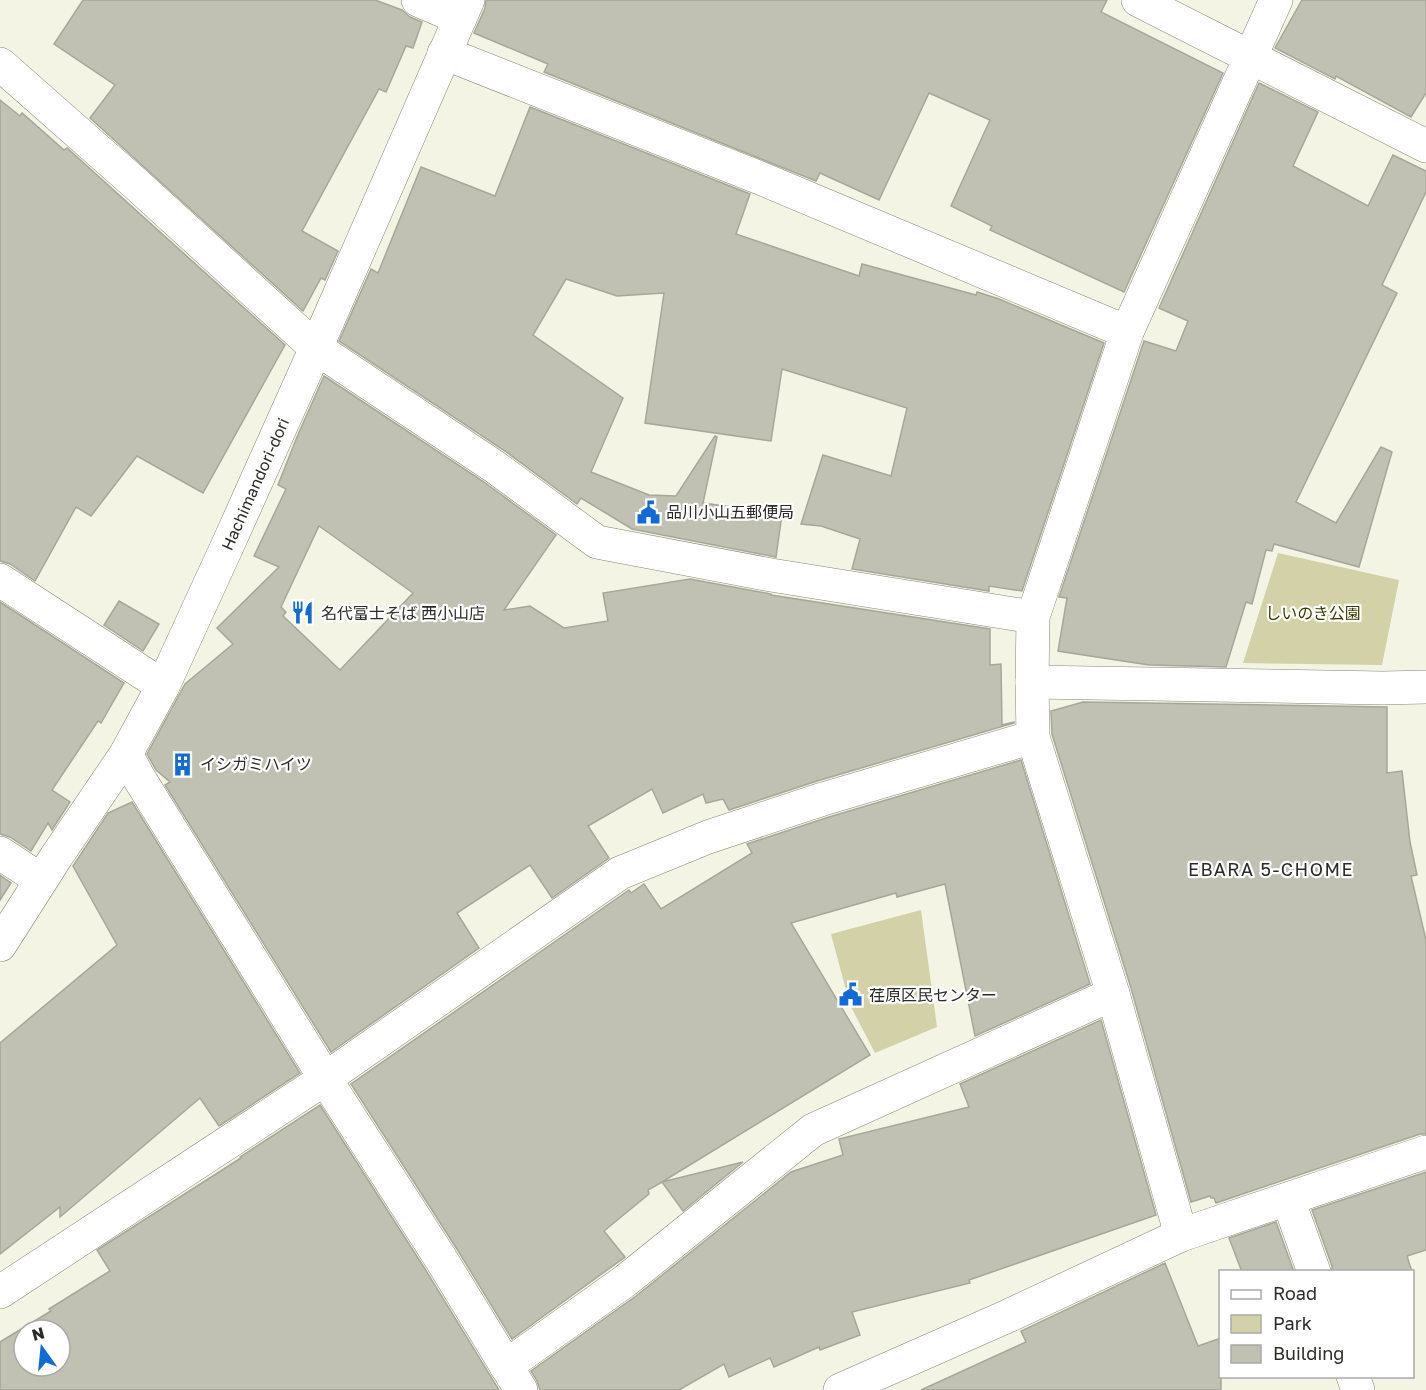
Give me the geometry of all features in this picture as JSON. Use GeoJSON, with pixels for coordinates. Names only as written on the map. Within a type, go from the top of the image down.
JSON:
{"type":"FeatureCollection","features":[{"type":"Feature","properties":{"kind":"street"},"geometry":{"type":"LineString","coordinates":[[418,0],[464,9]]}},
{"type":"Feature","properties":{"kind":"street"},"geometry":{"type":"LineString","coordinates":[[1138,0],[1426,146]]}},
{"type":"Feature","properties":{"kind":"street"},"geometry":{"type":"LineString","coordinates":[[1181,1235],[1113,994],[1033,737],[1034,617],[1127,332],[1276,0]]}},
{"type":"Feature","properties":{"kind":"street","name":"Hachimandori-dori"},"geometry":{"type":"LineString","coordinates":[[0,945],[126,753],[163,686],[316,348],[464,9]]}},
{"type":"Feature","properties":{"kind":"street"},"geometry":{"type":"LineString","coordinates":[[444,53],[765,180],[1127,332]]}},
{"type":"Feature","properties":{"kind":"street"},"geometry":{"type":"LineString","coordinates":[[0,64],[316,348],[495,467],[597,542],[771,575],[1034,617]]}},
{"type":"Feature","properties":{"kind":"street"},"geometry":{"type":"LineString","coordinates":[[0,580],[163,686]]}},
{"type":"Feature","properties":{"kind":"street"},"geometry":{"type":"LineString","coordinates":[[1032,682],[1426,687]]}},
{"type":"Feature","properties":{"kind":"street"},"geometry":{"type":"LineString","coordinates":[[0,1292],[326,1078],[620,873],[708,837],[823,798],[1033,737]]}},
{"type":"Feature","properties":{"kind":"street"},"geometry":{"type":"LineString","coordinates":[[126,753],[514,1378],[625,1281],[813,1130],[1113,994]]}},
{"type":"Feature","properties":{"kind":"street"},"geometry":{"type":"LineString","coordinates":[[0,853],[41,880]]}},
{"type":"Feature","properties":{"kind":"street"},"geometry":{"type":"LineString","coordinates":[[840,1390],[1039,1302],[1181,1235],[1426,1152]]}},
{"type":"Feature","properties":{"kind":"street"},"geometry":{"type":"LineString","coordinates":[[1288,1199],[1313,1270]]}},
{"type":"Feature","properties":{"kind":"green space","name":"しいのき公園"},"geometry":{"type":"Polygon","coordinates":[[[1278,553],[1399,580],[1382,665],[1243,663],[1278,553]]]}},
{"type":"Feature","properties":{"kind":"green space"},"geometry":{"type":"Polygon","coordinates":[[[921,910],[937,1027],[875,1053],[850,1005],[831,934],[921,910]]]}},
{"type":"Feature","properties":{"kind":"building"},"geometry":{"type":"Polygon","coordinates":[[[83,0],[375,0],[402,10],[410,17],[422,22],[413,48],[406,46],[386,92],[379,89],[302,231],[338,251],[325,280],[321,278],[303,311],[90,118],[115,85],[54,44],[83,0]]]}},
{"type":"Feature","properties":{"kind":"building"},"geometry":{"type":"Polygon","coordinates":[[[486,0],[1107,0],[1101,12],[1223,73],[1124,292],[990,230],[992,226],[951,206],[990,120],[929,93],[879,200],[820,173],[816,181],[544,72],[548,64],[474,33],[486,0]]]}},
{"type":"Feature","properties":{"kind":"building"},"geometry":{"type":"Polygon","coordinates":[[[1302,0],[1426,0],[1426,93],[1411,117],[1336,76],[1335,79],[1275,48],[1302,0]]]}},
{"type":"Feature","properties":{"kind":"building"},"geometry":{"type":"Polygon","coordinates":[[[1259,83],[1318,112],[1293,166],[1368,206],[1393,155],[1426,171],[1426,192],[1382,285],[1397,293],[1296,502],[1336,523],[1381,447],[1392,452],[1359,567],[1274,544],[1272,551],[1266,550],[1252,604],[1246,602],[1226,667],[1149,665],[1058,651],[1067,598],[1059,597],[1144,341],[1176,351],[1188,321],[1159,308],[1259,83]]]}},
{"type":"Feature","properties":{"kind":"building"},"geometry":{"type":"Polygon","coordinates":[[[0,100],[20,116],[22,113],[64,150],[67,148],[285,345],[203,493],[137,456],[91,516],[76,507],[35,581],[10,564],[0,561],[0,100]]]}},
{"type":"Feature","properties":{"kind":"building"},"geometry":{"type":"Polygon","coordinates":[[[530,107],[750,194],[736,234],[859,276],[862,264],[976,295],[977,292],[1104,343],[1022,591],[989,586],[989,591],[852,569],[860,539],[821,526],[801,524],[823,455],[891,476],[907,408],[782,369],[771,441],[645,423],[664,293],[617,296],[566,279],[533,335],[623,398],[591,472],[649,495],[676,496],[715,436],[717,437],[703,503],[782,514],[776,557],[632,529],[581,498],[577,504],[505,451],[339,341],[371,269],[378,273],[421,167],[495,196],[530,107]]]}},
{"type":"Feature","properties":{"kind":"building"},"geometry":{"type":"Polygon","coordinates":[[[324,376],[484,482],[556,535],[504,610],[530,606],[564,628],[608,621],[603,593],[690,579],[771,595],[990,629],[990,665],[1001,664],[1002,725],[1014,723],[817,781],[729,810],[723,799],[706,803],[703,794],[663,813],[652,789],[588,826],[609,858],[552,898],[530,865],[457,913],[479,948],[331,1052],[165,785],[170,782],[156,770],[147,754],[185,684],[233,644],[217,628],[279,567],[254,556],[286,489],[278,485],[324,376]],[[319,526],[281,607],[286,612],[283,616],[340,670],[413,593],[319,526]]]}},
{"type":"Feature","properties":{"kind":"building"},"geometry":{"type":"Polygon","coordinates":[[[119,601],[159,624],[143,651],[104,625],[119,601]]]}},
{"type":"Feature","properties":{"kind":"building"},"geometry":{"type":"Polygon","coordinates":[[[0,602],[124,683],[101,723],[98,721],[52,790],[70,802],[52,830],[48,823],[31,851],[10,837],[0,834],[0,602]]]}},
{"type":"Feature","properties":{"kind":"building"},"geometry":{"type":"Polygon","coordinates":[[[1083,702],[1387,707],[1387,773],[1402,771],[1410,842],[1417,875],[1411,876],[1426,940],[1426,1134],[1420,1134],[1216,1203],[1210,1196],[1191,1202],[1131,988],[1052,734],[1051,711],[1083,702]]]}},
{"type":"Feature","properties":{"kind":"building"},"geometry":{"type":"Polygon","coordinates":[[[1021,760],[1090,984],[975,1036],[945,884],[897,897],[896,893],[791,923],[870,1055],[648,1190],[649,1194],[604,1231],[625,1257],[512,1339],[351,1084],[629,890],[631,893],[644,884],[661,909],[752,853],[747,844],[1021,760]]]}},
{"type":"Feature","properties":{"kind":"building"},"geometry":{"type":"Polygon","coordinates":[[[132,802],[300,1073],[219,1126],[200,1098],[60,1217],[60,1207],[0,1254],[0,1043],[117,945],[73,866],[108,813],[132,802]]]}},
{"type":"Feature","properties":{"kind":"building"},"geometry":{"type":"Polygon","coordinates":[[[0,875],[11,883],[0,900],[0,875]]]}},
{"type":"Feature","properties":{"kind":"building"},"geometry":{"type":"Polygon","coordinates":[[[1101,1020],[1156,1215],[969,1280],[970,1283],[852,1312],[860,1335],[820,1350],[819,1347],[774,1367],[770,1358],[729,1377],[724,1364],[679,1390],[540,1390],[531,1371],[636,1296],[791,1172],[843,1155],[839,1139],[969,1107],[960,1084],[1101,1020]]]}},
{"type":"Feature","properties":{"kind":"building"},"geometry":{"type":"Polygon","coordinates":[[[320,1105],[499,1390],[0,1390],[0,1342],[12,1335],[12,1378],[72,1378],[72,1318],[39,1318],[51,1311],[49,1309],[110,1271],[97,1250],[320,1105]]]}},
{"type":"Feature","properties":{"kind":"building"},"geometry":{"type":"Polygon","coordinates":[[[743,1162],[683,1211],[662,1182],[743,1162]]]}},
{"type":"Feature","properties":{"kind":"building"},"geometry":{"type":"Polygon","coordinates":[[[1426,1172],[1426,1250],[1407,1256],[1411,1270],[1332,1270],[1312,1210],[1426,1172]]]}},
{"type":"Feature","properties":{"kind":"building"},"geometry":{"type":"Polygon","coordinates":[[[1276,1222],[1293,1270],[1241,1270],[1229,1238],[1276,1222]]]}},
{"type":"Feature","properties":{"kind":"building"},"geometry":{"type":"Polygon","coordinates":[[[1165,1263],[1198,1346],[1219,1339],[1221,1390],[921,1390],[1026,1342],[1021,1331],[1165,1263]]]}},
{"type":"Feature","properties":{"kind":"place","name":"品川小山五郵便局"},"geometry":{"type":"Point","coordinates":[648,512]}},
{"type":"Feature","properties":{"kind":"place","name":"名代富士そば 西小山店"},"geometry":{"type":"Point","coordinates":[303,613]}},
{"type":"Feature","properties":{"kind":"place","name":"イシガミハイツ"},"geometry":{"type":"Point","coordinates":[182,764]}},
{"type":"Feature","properties":{"kind":"place","name":"荏原区民センター"},"geometry":{"type":"Point","coordinates":[851,995]}},
{"type":"Feature","properties":{"kind":"district","name":"EBARA 5-CHOME"},"geometry":{"type":"Point","coordinates":[1271,869]}}]}
